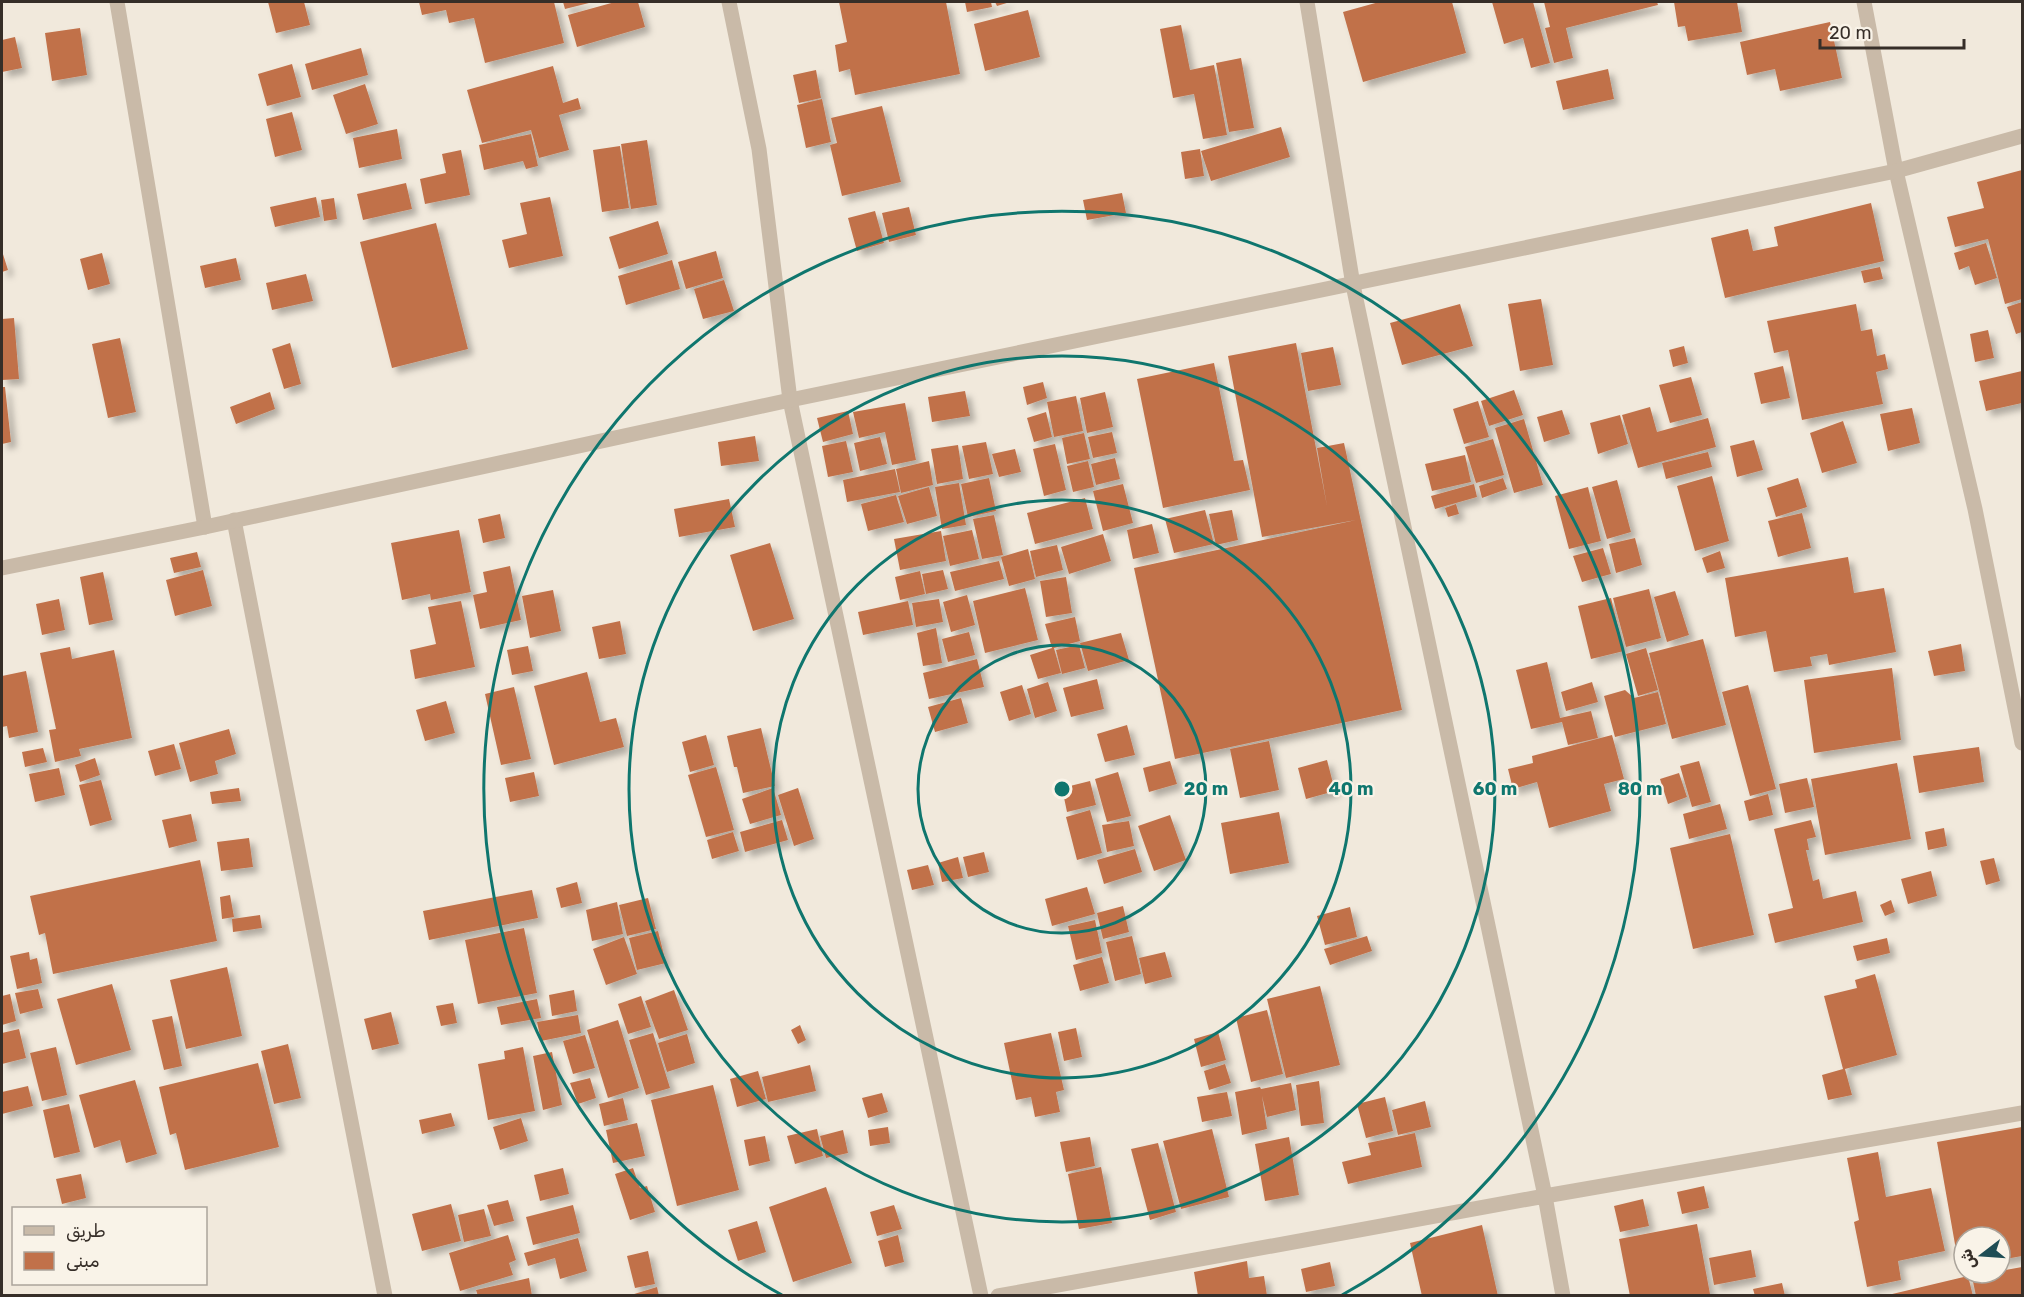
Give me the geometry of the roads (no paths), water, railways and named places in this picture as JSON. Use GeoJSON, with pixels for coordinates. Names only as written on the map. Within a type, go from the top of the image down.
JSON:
{"type":"FeatureCollection","features":[{"type":"Feature","properties":{"kind":"street"},"geometry":{"type":"LineString","coordinates":[[117,2],[205,527]]}},
{"type":"Feature","properties":{"kind":"street"},"geometry":{"type":"LineString","coordinates":[[729,2],[759,149],[790,400],[981,1296]]}},
{"type":"Feature","properties":{"kind":"street"},"geometry":{"type":"LineString","coordinates":[[1307,2],[1353,285],[1545,1196],[1563,1296]]}},
{"type":"Feature","properties":{"kind":"street"},"geometry":{"type":"LineString","coordinates":[[1864,2],[1896,171],[1975,509],[2022,743]]}},
{"type":"Feature","properties":{"kind":"street"},"geometry":{"type":"LineString","coordinates":[[2,568],[205,527],[790,400],[1896,171],[2022,136]]}},
{"type":"Feature","properties":{"kind":"street"},"geometry":{"type":"LineString","coordinates":[[234,520],[385,1296]]}},
{"type":"Feature","properties":{"kind":"street"},"geometry":{"type":"LineString","coordinates":[[998,1296],[1545,1196],[2022,1113]]}}]}
